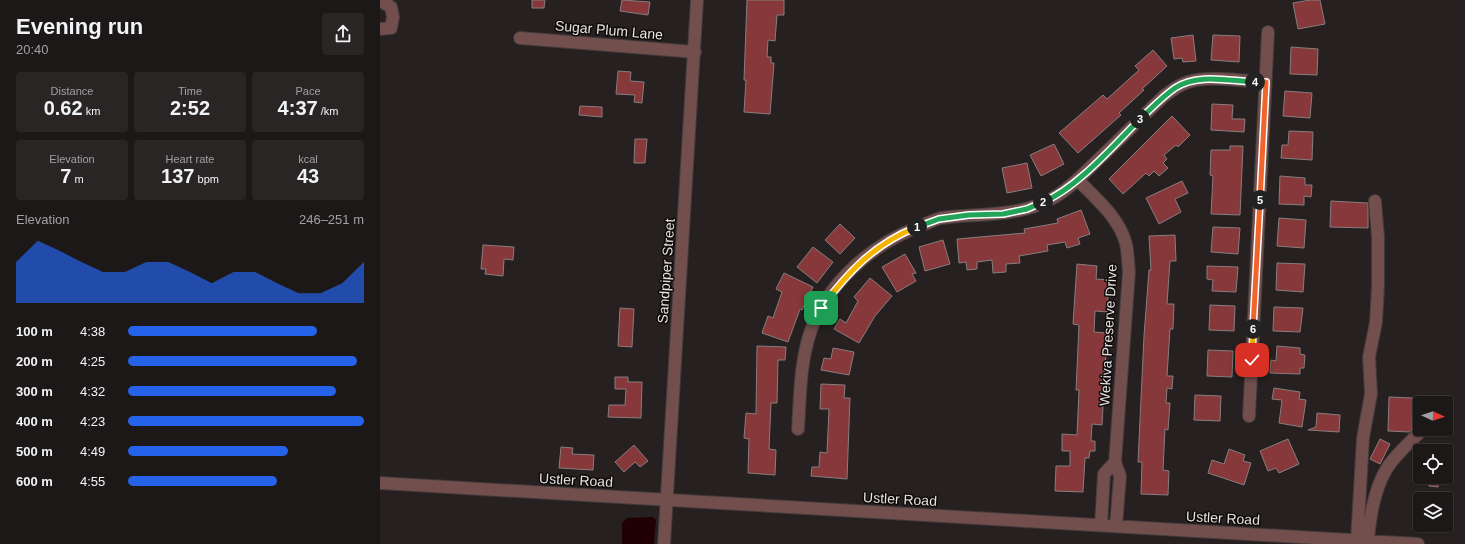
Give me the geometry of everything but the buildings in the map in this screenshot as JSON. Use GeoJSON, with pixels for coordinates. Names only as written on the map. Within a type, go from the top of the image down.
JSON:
{"type":"FeatureCollection","features":[{"type":"Feature","properties":{"kind":"street","name":"Sandpiper Street"},"geometry":{"type":"LineString","coordinates":[[664,544],[697,0]]}},
{"type":"Feature","properties":{"kind":"street"},"geometry":{"type":"LineString","coordinates":[[380,1],[391,8],[393,17],[391,28],[380,29]]}},
{"type":"Feature","properties":{"kind":"street"},"geometry":{"type":"LineString","coordinates":[[1249,416],[1268,32]]}},
{"type":"Feature","properties":{"kind":"street","name":"Sugar Plum Lane"},"geometry":{"type":"LineString","coordinates":[[520,38],[695,52]]}},
{"type":"Feature","properties":{"kind":"street"},"geometry":{"type":"LineString","coordinates":[[798,429],[803,368],[810,334],[821,308],[841,281],[865,257],[893,239],[939,219],[969,215],[1003,214],[1027,209],[1053,198],[1078,180],[1164,96],[1176,87],[1189,81],[1203,79],[1266,82]]}},
{"type":"Feature","properties":{"kind":"street","name":"Wekiva Preserve Drive"},"geometry":{"type":"LineString","coordinates":[[1078,180],[1120,227],[1126,244],[1129,272],[1115,462],[1120,476],[1116,526]]}},
{"type":"Feature","properties":{"kind":"street"},"geometry":{"type":"LineString","coordinates":[[1362,541],[1363,438],[1372,394],[1369,357],[1376,322],[1378,286],[1378,237],[1375,201]]}},
{"type":"Feature","properties":{"kind":"street"},"geometry":{"type":"LineString","coordinates":[[1362,541],[1380,481],[1385,471],[1392,460],[1416,436]]}},
{"type":"Feature","properties":{"kind":"street"},"geometry":{"type":"LineString","coordinates":[[1101,525],[1104,474],[1115,462]]}},
{"type":"Feature","properties":{"kind":"street","name":"Ustler Road"},"geometry":{"type":"LineString","coordinates":[[380,483],[1418,544]]}},
{"type":"Feature","properties":{"kind":"street"},"geometry":{"type":"LineString","coordinates":[[1103,492],[1119,493]]}},
{"type":"Feature","properties":{"kind":"shaded area"},"geometry":{"type":"Polygon","coordinates":[[[653,517],[656,520],[654,544],[622,544],[622,523],[627,518],[653,517]]]}},
{"type":"Feature","properties":{"kind":"route"},"geometry":{"type":"LineString","coordinates":[[821,308],[841,281],[865,257],[887,242],[910,230],[939,219],[969,215],[1003,214],[1027,209],[1053,198],[1078,180],[1164,96],[1176,87],[1189,81],[1203,79],[1266,82],[1252,360]]}}]}
